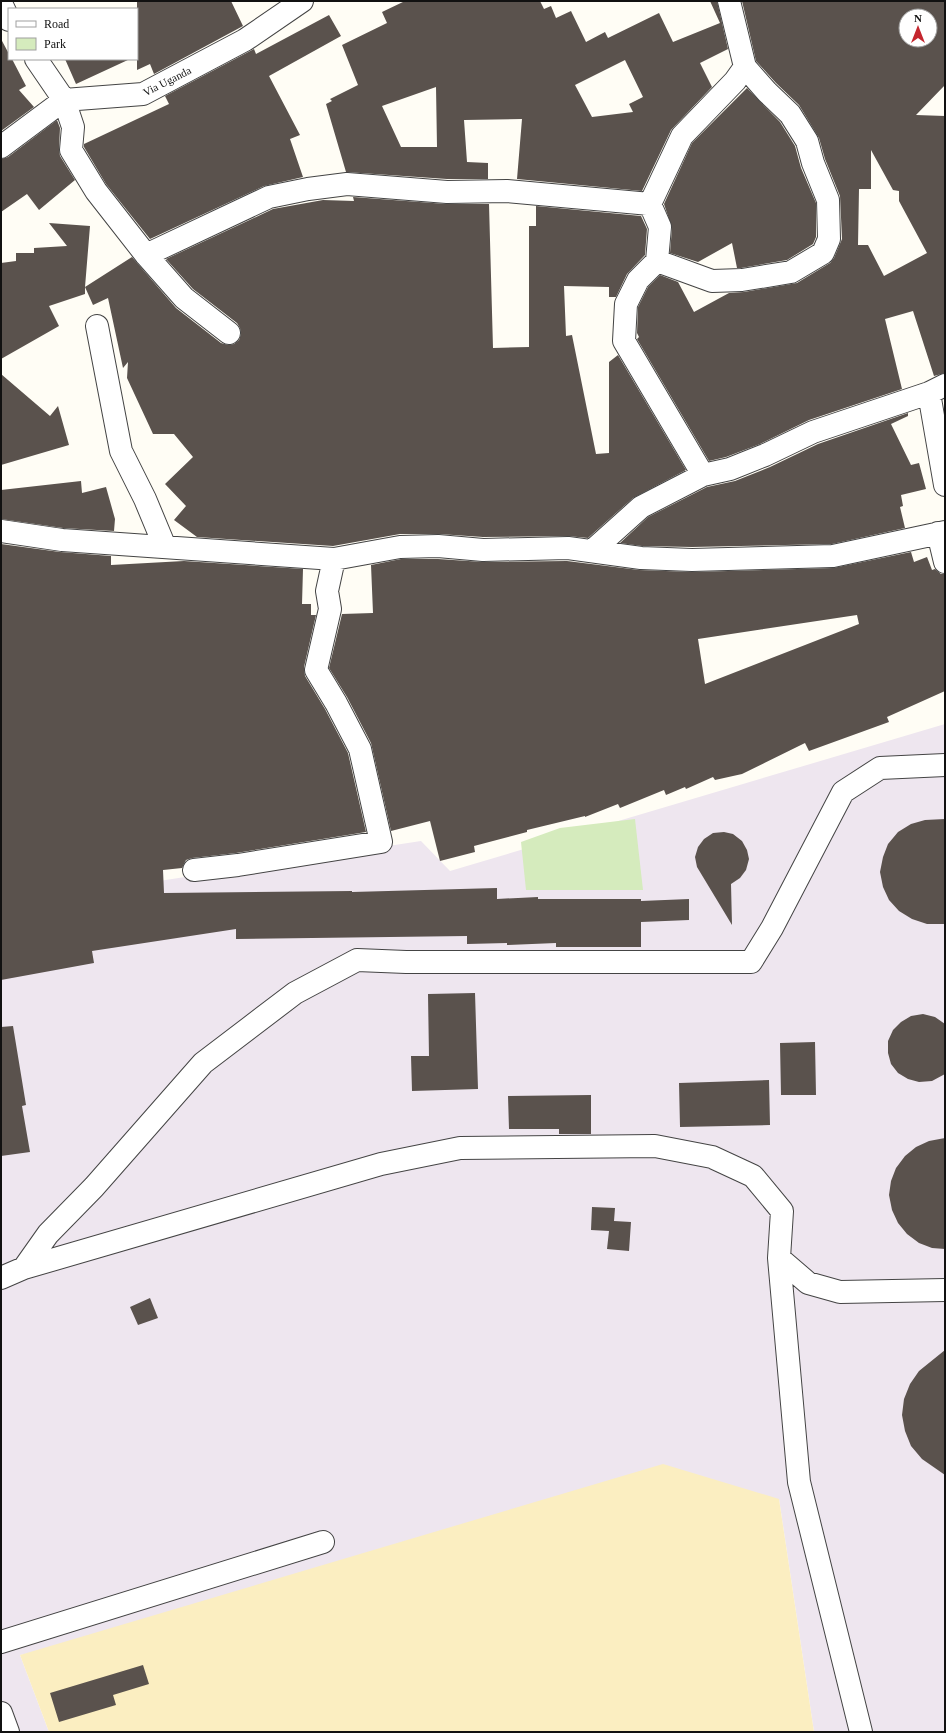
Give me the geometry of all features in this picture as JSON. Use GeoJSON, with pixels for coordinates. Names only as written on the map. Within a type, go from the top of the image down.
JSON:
{"type":"FeatureCollection","features":[{"type":"Feature","properties":{"kind":"street","name":"Via Uganda"},"geometry":{"type":"LineString","coordinates":[[64,100],[143,94],[245,40],[302,1]]}},
{"type":"Feature","properties":{"kind":"street"},"geometry":{"type":"LineString","coordinates":[[657,260],[712,281],[742,280],[791,272],[823,253],[829,239],[828,200],[813,163],[807,141],[790,114],[767,92],[745,67],[729,1]]}},
{"type":"Feature","properties":{"kind":"street"},"geometry":{"type":"LineString","coordinates":[[1,3],[8,18]]}},
{"type":"Feature","properties":{"kind":"street"},"geometry":{"type":"LineString","coordinates":[[37,60],[64,100],[73,127],[71,150],[96,192],[146,255],[184,298],[229,333]]}},
{"type":"Feature","properties":{"kind":"street"},"geometry":{"type":"LineString","coordinates":[[703,475],[624,341],[626,304],[638,280],[657,260],[660,227],[650,204],[682,136],[735,81],[745,67]]}},
{"type":"Feature","properties":{"kind":"street"},"geometry":{"type":"LineString","coordinates":[[1,147],[64,100]]}},
{"type":"Feature","properties":{"kind":"street"},"geometry":{"type":"LineString","coordinates":[[146,255],[269,197],[308,189],[347,184],[446,192],[507,192],[650,204]]}},
{"type":"Feature","properties":{"kind":"street"},"geometry":{"type":"LineString","coordinates":[[97,326],[121,451],[145,499],[165,547]]}},
{"type":"Feature","properties":{"kind":"street"},"geometry":{"type":"LineString","coordinates":[[592,551],[642,507],[703,475],[730,470],[813,432],[937,389],[945,485]]}},
{"type":"Feature","properties":{"kind":"street"},"geometry":{"type":"LineString","coordinates":[[1,530],[62,540],[334,559],[400,548],[438,546],[483,550],[568,548],[641,558],[692,560],[833,556],[942,533],[945,562]]}},
{"type":"Feature","properties":{"kind":"street"},"geometry":{"type":"LineString","coordinates":[[194,870],[238,865],[381,842],[360,749],[336,702],[316,670],[330,609],[327,591],[334,559]]}},
{"type":"Feature","properties":{"kind":"street"},"geometry":{"type":"LineString","coordinates":[[24,1268],[48,1234],[94,1187],[203,1062],[295,993],[357,960],[406,962],[751,962],[772,928],[843,792],[880,768],[945,765]]}},
{"type":"Feature","properties":{"kind":"street"},"geometry":{"type":"LineString","coordinates":[[1,1278],[24,1268],[381,1164],[460,1148],[655,1146],[712,1157],[753,1176],[782,1211],[779,1258],[799,1482],[861,1732]]}},
{"type":"Feature","properties":{"kind":"street"},"geometry":{"type":"LineString","coordinates":[[779,1258],[808,1283],[840,1292],[945,1290]]}},
{"type":"Feature","properties":{"kind":"street"},"geometry":{"type":"LineString","coordinates":[[1,1642],[323,1542]]}},
{"type":"Feature","properties":{"kind":"street"},"geometry":{"type":"LineString","coordinates":[[1,1713],[8,1732]]}},
{"type":"Feature","properties":{"kind":"shaded area"},"geometry":{"type":"Polygon","coordinates":[[[945,724],[945,1732],[814,1732],[779,1499],[20,1655],[49,1732],[1,1732],[1,905],[421,841],[450,871],[945,724]]]}},
{"type":"Feature","properties":{"kind":"green space"},"geometry":{"type":"Polygon","coordinates":[[[635,819],[643,890],[526,890],[521,842],[560,828],[635,819]]]}},
{"type":"Feature","properties":{"kind":"sand"},"geometry":{"type":"Polygon","coordinates":[[[663,1464],[779,1499],[814,1732],[49,1732],[20,1655],[663,1464]]]}},
{"type":"Feature","properties":{"kind":"building"},"geometry":{"type":"Polygon","coordinates":[[[137,1],[231,1],[243,26],[154,74],[150,64],[137,70],[137,1]]]}},
{"type":"Feature","properties":{"kind":"building"},"geometry":{"type":"Polygon","coordinates":[[[405,1],[540,1],[544,9],[551,6],[556,18],[571,11],[586,42],[605,32],[608,38],[659,13],[673,42],[720,23],[710,1],[717,1],[728,49],[700,63],[712,87],[671,130],[642,191],[517,179],[522,119],[464,120],[467,162],[488,163],[488,179],[447,179],[346,172],[326,104],[332,101],[330,99],[358,85],[342,45],[387,23],[382,12],[405,1]],[[625,60],[575,85],[592,117],[633,112],[629,104],[643,97],[625,60]],[[436,87],[382,106],[401,147],[437,147],[436,87]]]}},
{"type":"Feature","properties":{"kind":"building"},"geometry":{"type":"Polygon","coordinates":[[[742,1],[945,1],[945,85],[916,115],[945,116],[945,373],[934,376],[913,311],[885,319],[902,389],[809,420],[760,444],[726,457],[709,461],[637,339],[639,337],[637,333],[638,307],[648,287],[660,275],[678,282],[694,312],[729,293],[797,283],[830,263],[834,258],[842,239],[840,196],[825,159],[819,138],[799,105],[756,61],[742,1]],[[871,150],[871,189],[859,189],[858,245],[868,245],[884,276],[927,253],[899,201],[899,191],[893,190],[871,150]]]}},
{"type":"Feature","properties":{"kind":"building"},"geometry":{"type":"Polygon","coordinates":[[[329,15],[341,36],[269,76],[300,135],[290,139],[303,177],[264,186],[150,239],[106,184],[84,147],[84,144],[169,104],[165,96],[254,49],[256,54],[329,15]]]}},
{"type":"Feature","properties":{"kind":"building"},"geometry":{"type":"Polygon","coordinates":[[[1,39],[8,52],[8,60],[13,60],[26,86],[19,90],[34,107],[1,131],[1,39]]]}},
{"type":"Feature","properties":{"kind":"building"},"geometry":{"type":"Polygon","coordinates":[[[65,60],[128,60],[76,84],[65,60]]]}},
{"type":"Feature","properties":{"kind":"building"},"geometry":{"type":"Polygon","coordinates":[[[747,88],[780,122],[795,146],[801,168],[816,203],[816,237],[813,244],[787,260],[741,268],[737,268],[732,243],[698,262],[670,253],[672,228],[664,204],[692,143],[747,88]]]}},
{"type":"Feature","properties":{"kind":"building"},"geometry":{"type":"Polygon","coordinates":[[[57,120],[60,128],[60,156],[75,180],[39,210],[27,194],[1,212],[1,159],[8,157],[57,120]]]}},
{"type":"Feature","properties":{"kind":"building"},"geometry":{"type":"Polygon","coordinates":[[[353,197],[446,204],[489,204],[493,348],[529,347],[529,226],[536,226],[536,206],[641,216],[647,229],[645,255],[627,274],[616,297],[609,297],[609,287],[564,286],[566,336],[572,335],[596,454],[609,453],[609,362],[618,355],[686,470],[633,498],[588,538],[568,536],[483,537],[439,534],[400,534],[333,546],[197,537],[174,520],[186,506],[165,484],[193,457],[174,434],[153,434],[127,378],[128,362],[123,368],[108,298],[93,305],[85,287],[132,257],[176,308],[221,343],[228,345],[234,344],[239,340],[241,334],[237,323],[193,289],[166,259],[273,209],[323,200],[354,201],[353,197]]]}},
{"type":"Feature","properties":{"kind":"building"},"geometry":{"type":"Polygon","coordinates":[[[49,223],[90,226],[85,294],[49,306],[59,326],[1,359],[1,263],[16,261],[16,253],[34,253],[34,248],[67,246],[49,223]]]}},
{"type":"Feature","properties":{"kind":"building"},"geometry":{"type":"Polygon","coordinates":[[[1,374],[50,416],[58,406],[69,445],[1,465],[1,374]]]}},
{"type":"Feature","properties":{"kind":"building"},"geometry":{"type":"Polygon","coordinates":[[[908,413],[908,416],[891,424],[911,465],[919,463],[926,489],[901,495],[903,506],[900,507],[905,528],[832,544],[692,547],[642,546],[620,543],[648,517],[707,487],[735,481],[770,467],[818,444],[908,413]]]}},
{"type":"Feature","properties":{"kind":"building"},"geometry":{"type":"Polygon","coordinates":[[[81,481],[82,493],[106,487],[115,519],[114,531],[63,528],[1,519],[1,490],[81,481]]]}},
{"type":"Feature","properties":{"kind":"building"},"geometry":{"type":"Polygon","coordinates":[[[1,544],[60,552],[111,556],[111,565],[184,561],[303,569],[302,604],[311,604],[311,615],[316,615],[304,667],[305,676],[325,709],[348,753],[366,832],[236,853],[192,858],[186,860],[182,868],[163,870],[164,893],[352,892],[497,888],[497,899],[538,897],[538,899],[641,899],[641,901],[689,899],[689,920],[641,922],[641,947],[556,947],[556,943],[507,945],[507,943],[467,944],[467,936],[236,939],[236,929],[92,951],[94,963],[1,980],[1,544]]]}},
{"type":"Feature","properties":{"kind":"building"},"geometry":{"type":"Polygon","coordinates":[[[911,552],[914,562],[927,557],[932,570],[935,569],[941,574],[945,574],[945,691],[887,717],[889,722],[809,751],[805,743],[742,774],[715,780],[713,777],[686,789],[685,787],[666,795],[664,790],[620,808],[618,804],[585,817],[527,830],[527,832],[474,846],[475,852],[440,861],[430,821],[391,831],[371,743],[347,697],[329,668],[342,614],[373,613],[371,565],[401,559],[438,559],[483,562],[567,561],[639,570],[692,572],[833,568],[911,552]],[[857,615],[698,639],[705,684],[859,624],[857,615]]]}},
{"type":"Feature","properties":{"kind":"building"},"geometry":{"type":"Polygon","coordinates":[[[945,819],[945,924],[927,924],[912,919],[899,911],[889,900],[883,887],[880,872],[883,857],[888,844],[898,832],[911,824],[925,820],[945,819]]]}},
{"type":"Feature","properties":{"kind":"building"},"geometry":{"type":"Polygon","coordinates":[[[724,832],[733,834],[742,841],[747,850],[749,859],[746,870],[740,878],[731,884],[732,925],[697,867],[695,857],[698,847],[704,839],[713,833],[724,832]]]}},
{"type":"Feature","properties":{"kind":"building"},"geometry":{"type":"Polygon","coordinates":[[[475,993],[478,1089],[412,1091],[411,1056],[429,1056],[428,994],[475,993]]]}},
{"type":"Feature","properties":{"kind":"building"},"geometry":{"type":"Polygon","coordinates":[[[923,1014],[935,1017],[945,1024],[945,1074],[932,1081],[919,1082],[908,1079],[898,1073],[891,1064],[888,1053],[888,1041],[893,1030],[901,1022],[911,1016],[923,1014]]]}},
{"type":"Feature","properties":{"kind":"building"},"geometry":{"type":"Polygon","coordinates":[[[13,1026],[26,1105],[22,1106],[30,1152],[1,1156],[1,1027],[13,1026]]]}},
{"type":"Feature","properties":{"kind":"building"},"geometry":{"type":"Polygon","coordinates":[[[815,1042],[816,1095],[781,1095],[780,1043],[815,1042]]]}},
{"type":"Feature","properties":{"kind":"building"},"geometry":{"type":"Polygon","coordinates":[[[769,1080],[770,1125],[680,1127],[679,1083],[769,1080]]]}},
{"type":"Feature","properties":{"kind":"building"},"geometry":{"type":"Polygon","coordinates":[[[591,1095],[591,1134],[559,1134],[559,1129],[509,1129],[508,1096],[591,1095]]]}},
{"type":"Feature","properties":{"kind":"building"},"geometry":{"type":"Polygon","coordinates":[[[945,1138],[945,1249],[932,1248],[919,1243],[907,1234],[898,1223],[892,1210],[889,1195],[891,1181],[896,1168],[905,1156],[916,1147],[929,1141],[945,1138]]]}},
{"type":"Feature","properties":{"kind":"building"},"geometry":{"type":"Polygon","coordinates":[[[592,1207],[615,1208],[614,1221],[631,1222],[629,1251],[607,1249],[609,1231],[591,1230],[592,1207]]]}},
{"type":"Feature","properties":{"kind":"building"},"geometry":{"type":"Polygon","coordinates":[[[150,1298],[158,1318],[138,1325],[130,1307],[150,1298]]]}},
{"type":"Feature","properties":{"kind":"building"},"geometry":{"type":"Polygon","coordinates":[[[945,1350],[945,1475],[922,1459],[911,1446],[905,1431],[902,1415],[904,1399],[910,1384],[919,1371],[945,1350]]]}},
{"type":"Feature","properties":{"kind":"building"},"geometry":{"type":"Polygon","coordinates":[[[143,1665],[149,1684],[113,1695],[116,1705],[59,1722],[50,1693],[143,1665]]]}}]}
